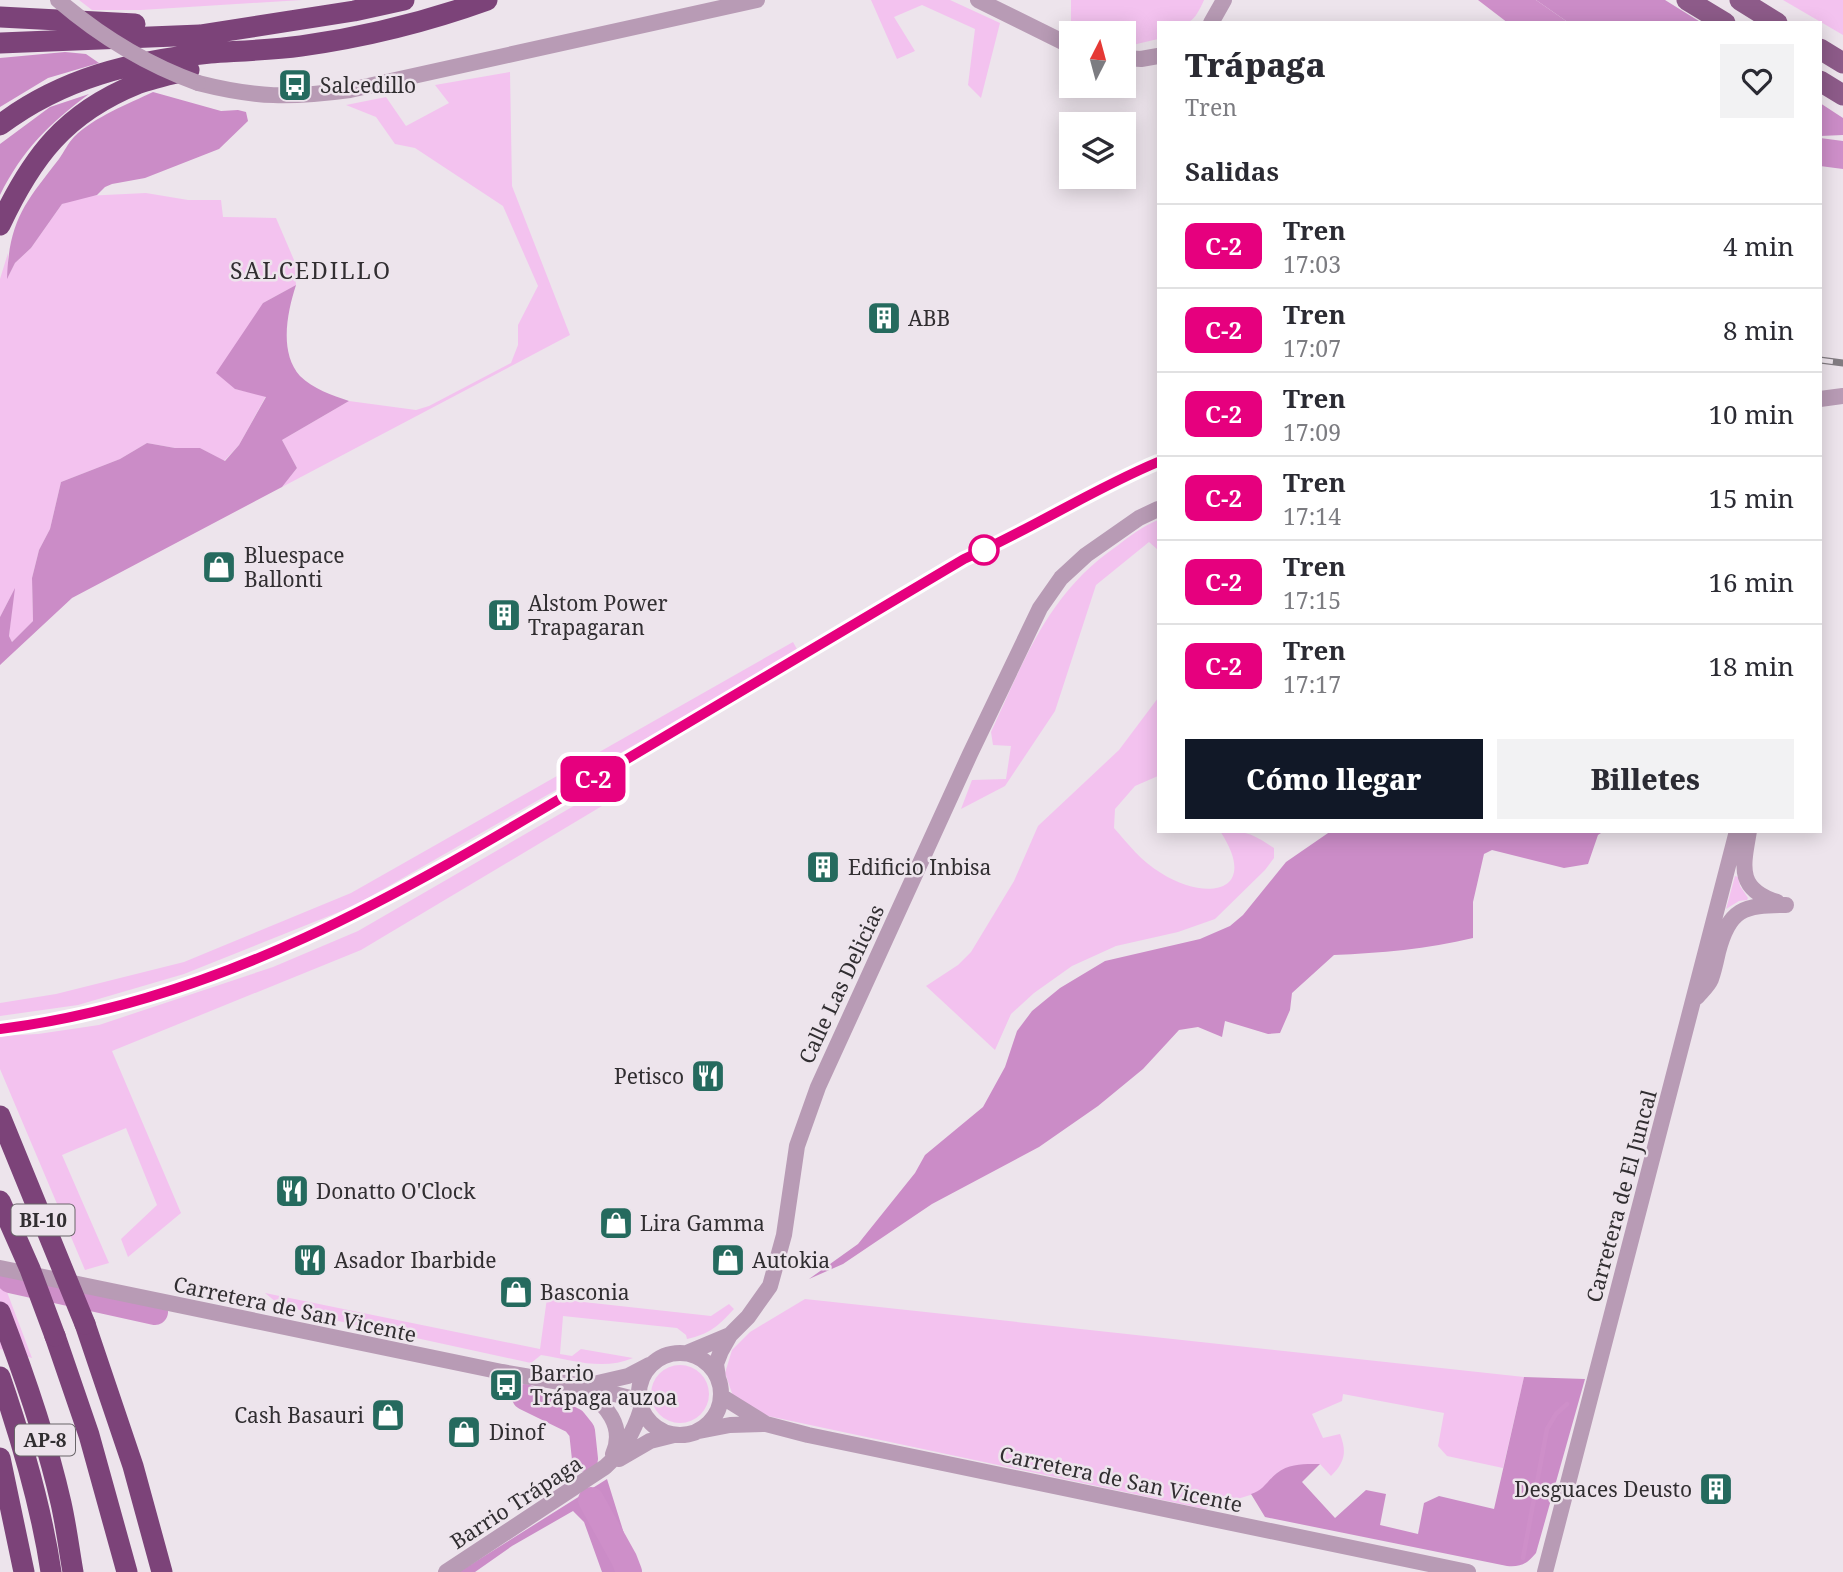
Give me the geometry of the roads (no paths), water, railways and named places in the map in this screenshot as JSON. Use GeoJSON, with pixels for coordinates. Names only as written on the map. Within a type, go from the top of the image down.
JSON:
{"type":"FeatureCollection","features":[{"type":"Feature","properties":{"kind":"highway"},"geometry":{"type":"LineString","coordinates":[[0,43],[200,35],[404,0]]}},
{"type":"Feature","properties":{"kind":"highway"},"geometry":{"type":"LineString","coordinates":[[0,225],[22,180],[43,150],[93,106],[138,84],[201,66],[256,58],[298,47],[379,33],[487,0]]}},
{"type":"Feature","properties":{"kind":"highway"},"geometry":{"type":"LineString","coordinates":[[0,17],[121,25],[315,16]]}},
{"type":"Feature","properties":{"kind":"highway"},"geometry":{"type":"LineString","coordinates":[[0,125],[24,106],[55,90],[132,64],[207,54],[298,47]]}},
{"type":"Feature","properties":{"kind":"highway","name":"BI-10"},"geometry":{"type":"LineString","coordinates":[[0,1116],[85,1324],[117,1415],[162,1572]]}},
{"type":"Feature","properties":{"kind":"highway","name":"BI-10"},"geometry":{"type":"LineString","coordinates":[[0,1201],[30,1269],[89,1435],[127,1572]]}},
{"type":"Feature","properties":{"kind":"highway","name":"AP-8"},"geometry":{"type":"LineString","coordinates":[[0,1312],[27,1384],[49,1455],[62,1505],[73,1572]]}},
{"type":"Feature","properties":{"kind":"highway","name":"AP-8"},"geometry":{"type":"LineString","coordinates":[[0,1377],[23,1446],[51,1572]]}},
{"type":"Feature","properties":{"kind":"highway","name":"AP-8"},"geometry":{"type":"LineString","coordinates":[[0,1458],[24,1572]]}},
{"type":"Feature","properties":{"kind":"main road"},"geometry":{"type":"LineString","coordinates":[[1687,0],[1722,21]]}},
{"type":"Feature","properties":{"kind":"main road"},"geometry":{"type":"LineString","coordinates":[[1740,0],[1774,21]]}},
{"type":"Feature","properties":{"kind":"main road"},"geometry":{"type":"LineString","coordinates":[[1822,50],[1842,62]]}},
{"type":"Feature","properties":{"kind":"main road"},"geometry":{"type":"LineString","coordinates":[[1822,82],[1843,95]]}},
{"type":"Feature","properties":{"kind":"street"},"geometry":{"type":"LineString","coordinates":[[58,0],[111,40],[154,66],[198,83],[247,95],[273,97],[309,96],[350,90],[757,0]]}},
{"type":"Feature","properties":{"kind":"street"},"geometry":{"type":"LineString","coordinates":[[978,0],[1059,40]]}},
{"type":"Feature","properties":{"kind":"street"},"geometry":{"type":"LineString","coordinates":[[1212,21],[1224,0]]}},
{"type":"Feature","properties":{"kind":"street"},"geometry":{"type":"LineString","coordinates":[[1136,59],[1157,56]]}},
{"type":"Feature","properties":{"kind":"street"},"geometry":{"type":"LineString","coordinates":[[1822,399],[1843,396]]}},
{"type":"Feature","properties":{"kind":"street","name":"Calle Las Delicias"},"geometry":{"type":"LineString","coordinates":[[718,1378],[716,1364],[721,1351],[730,1335],[748,1317],[769,1286],[784,1235],[797,1146],[818,1087],[964,766],[1040,608],[1061,578],[1086,555],[1139,518],[1157,509]]}},
{"type":"Feature","properties":{"kind":"street","name":"Carretera de El Juncal"},"geometry":{"type":"LineString","coordinates":[[1545,1572],[1736,833]]}},
{"type":"Feature","properties":{"kind":"street"},"geometry":{"type":"LineString","coordinates":[[1693,1002],[1711,981],[1723,933],[1738,912],[1751,907],[1786,905],[1764,898],[1752,890],[1746,881],[1743,864],[1749,833]]}},
{"type":"Feature","properties":{"kind":"street","name":"Carretera de San Vicente"},"geometry":{"type":"LineString","coordinates":[[0,1268],[490,1370],[583,1386],[640,1404]]}},
{"type":"Feature","properties":{"kind":"street","name":"Calle Las Delicias"},"geometry":{"type":"LineString","coordinates":[[687,1353],[730,1335]]}},
{"type":"Feature","properties":{"kind":"street"},"geometry":{"type":"LineString","coordinates":[[607,1466],[619,1454],[632,1432],[640,1404],[640,1381],[649,1365],[667,1354],[687,1353],[706,1362],[718,1378],[721,1396],[716,1413],[697,1431],[674,1434],[657,1429],[645,1416],[640,1404]]}},
{"type":"Feature","properties":{"kind":"street","name":"Carretera de San Vicente"},"geometry":{"type":"LineString","coordinates":[[583,1386],[628,1376],[649,1365]]}},
{"type":"Feature","properties":{"kind":"street"},"geometry":{"type":"LineString","coordinates":[[583,1386],[613,1418],[616,1427],[616,1447],[607,1466]]}},
{"type":"Feature","properties":{"kind":"street","name":"Carretera de San Vicente"},"geometry":{"type":"LineString","coordinates":[[721,1396],[766,1424]]}},
{"type":"Feature","properties":{"kind":"street","name":"Carretera de San Vicente"},"geometry":{"type":"LineString","coordinates":[[697,1431],[730,1425],[766,1424],[866,1448],[1468,1572]]}},
{"type":"Feature","properties":{"kind":"street","name":"Barrio Trápaga"},"geometry":{"type":"LineString","coordinates":[[446,1572],[607,1466],[650,1441],[674,1434]]}},
{"type":"Feature","properties":{"kind":"waterway"},"geometry":{"type":"LineString","coordinates":[[10,1280],[155,1312]]}},
{"type":"Feature","properties":{"kind":"waterway"},"geometry":{"type":"LineString","coordinates":[[525,1397],[574,1421],[582,1431],[585,1459]]}},
{"type":"Feature","properties":{"kind":"waterway"},"geometry":{"type":"LineString","coordinates":[[1523,1558],[1547,1429],[1556,1414],[1567,1404]]}},
{"type":"Feature","properties":{"kind":"waterway"},"geometry":{"type":"LineString","coordinates":[[591,1500],[629,1572]]}},
{"type":"Feature","properties":{"kind":"railway"},"geometry":{"type":"LineString","coordinates":[[1822,360],[1843,363]]}},
{"type":"Feature","properties":{"kind":"railway"},"geometry":{"type":"LineString","coordinates":[[0,1029],[82,1015],[161,994],[238,967],[313,934],[458,859],[964,559],[1157,462]]}},
{"type":"Feature","properties":{"kind":"train","name":"C-2"},"geometry":{"type":"LineString","coordinates":[[0,1029],[128,1003],[187,985],[267,956],[348,919],[522,822],[964,559],[1157,462]]}},
{"type":"Feature","properties":{"kind":"place","name":"Salcedillo"},"geometry":{"type":"Point","coordinates":[295,85]}},
{"type":"Feature","properties":{"kind":"place","name":"ABB"},"geometry":{"type":"Point","coordinates":[884,318]}},
{"type":"Feature","properties":{"kind":"place","name":"Bluespace Ballonti"},"geometry":{"type":"Point","coordinates":[219,567]}},
{"type":"Feature","properties":{"kind":"place","name":"Alstom Power Trapagaran"},"geometry":{"type":"Point","coordinates":[504,615]}},
{"type":"Feature","properties":{"kind":"place","name":"Edificio Inbisa"},"geometry":{"type":"Point","coordinates":[823,867]}},
{"type":"Feature","properties":{"kind":"place","name":"Petisco"},"geometry":{"type":"Point","coordinates":[708,1076]}},
{"type":"Feature","properties":{"kind":"place","name":"Donatto O'Clock"},"geometry":{"type":"Point","coordinates":[292,1191]}},
{"type":"Feature","properties":{"kind":"place","name":"Lira Gamma"},"geometry":{"type":"Point","coordinates":[616,1223]}},
{"type":"Feature","properties":{"kind":"place","name":"Asador Ibarbide"},"geometry":{"type":"Point","coordinates":[310,1260]}},
{"type":"Feature","properties":{"kind":"place","name":"Autokia"},"geometry":{"type":"Point","coordinates":[728,1260]}},
{"type":"Feature","properties":{"kind":"place","name":"Basconia"},"geometry":{"type":"Point","coordinates":[516,1292]}},
{"type":"Feature","properties":{"kind":"place","name":"Barrio Trápaga auzoa"},"geometry":{"type":"Point","coordinates":[506,1385]}},
{"type":"Feature","properties":{"kind":"place","name":"Cash Basauri"},"geometry":{"type":"Point","coordinates":[388,1415]}},
{"type":"Feature","properties":{"kind":"place","name":"Dinof"},"geometry":{"type":"Point","coordinates":[464,1432]}},
{"type":"Feature","properties":{"kind":"place","name":"Desguaces Deusto"},"geometry":{"type":"Point","coordinates":[1716,1489]}},
{"type":"Feature","properties":{"kind":"district","name":"SALCEDILLO"},"geometry":{"type":"Point","coordinates":[311,270]}}]}
